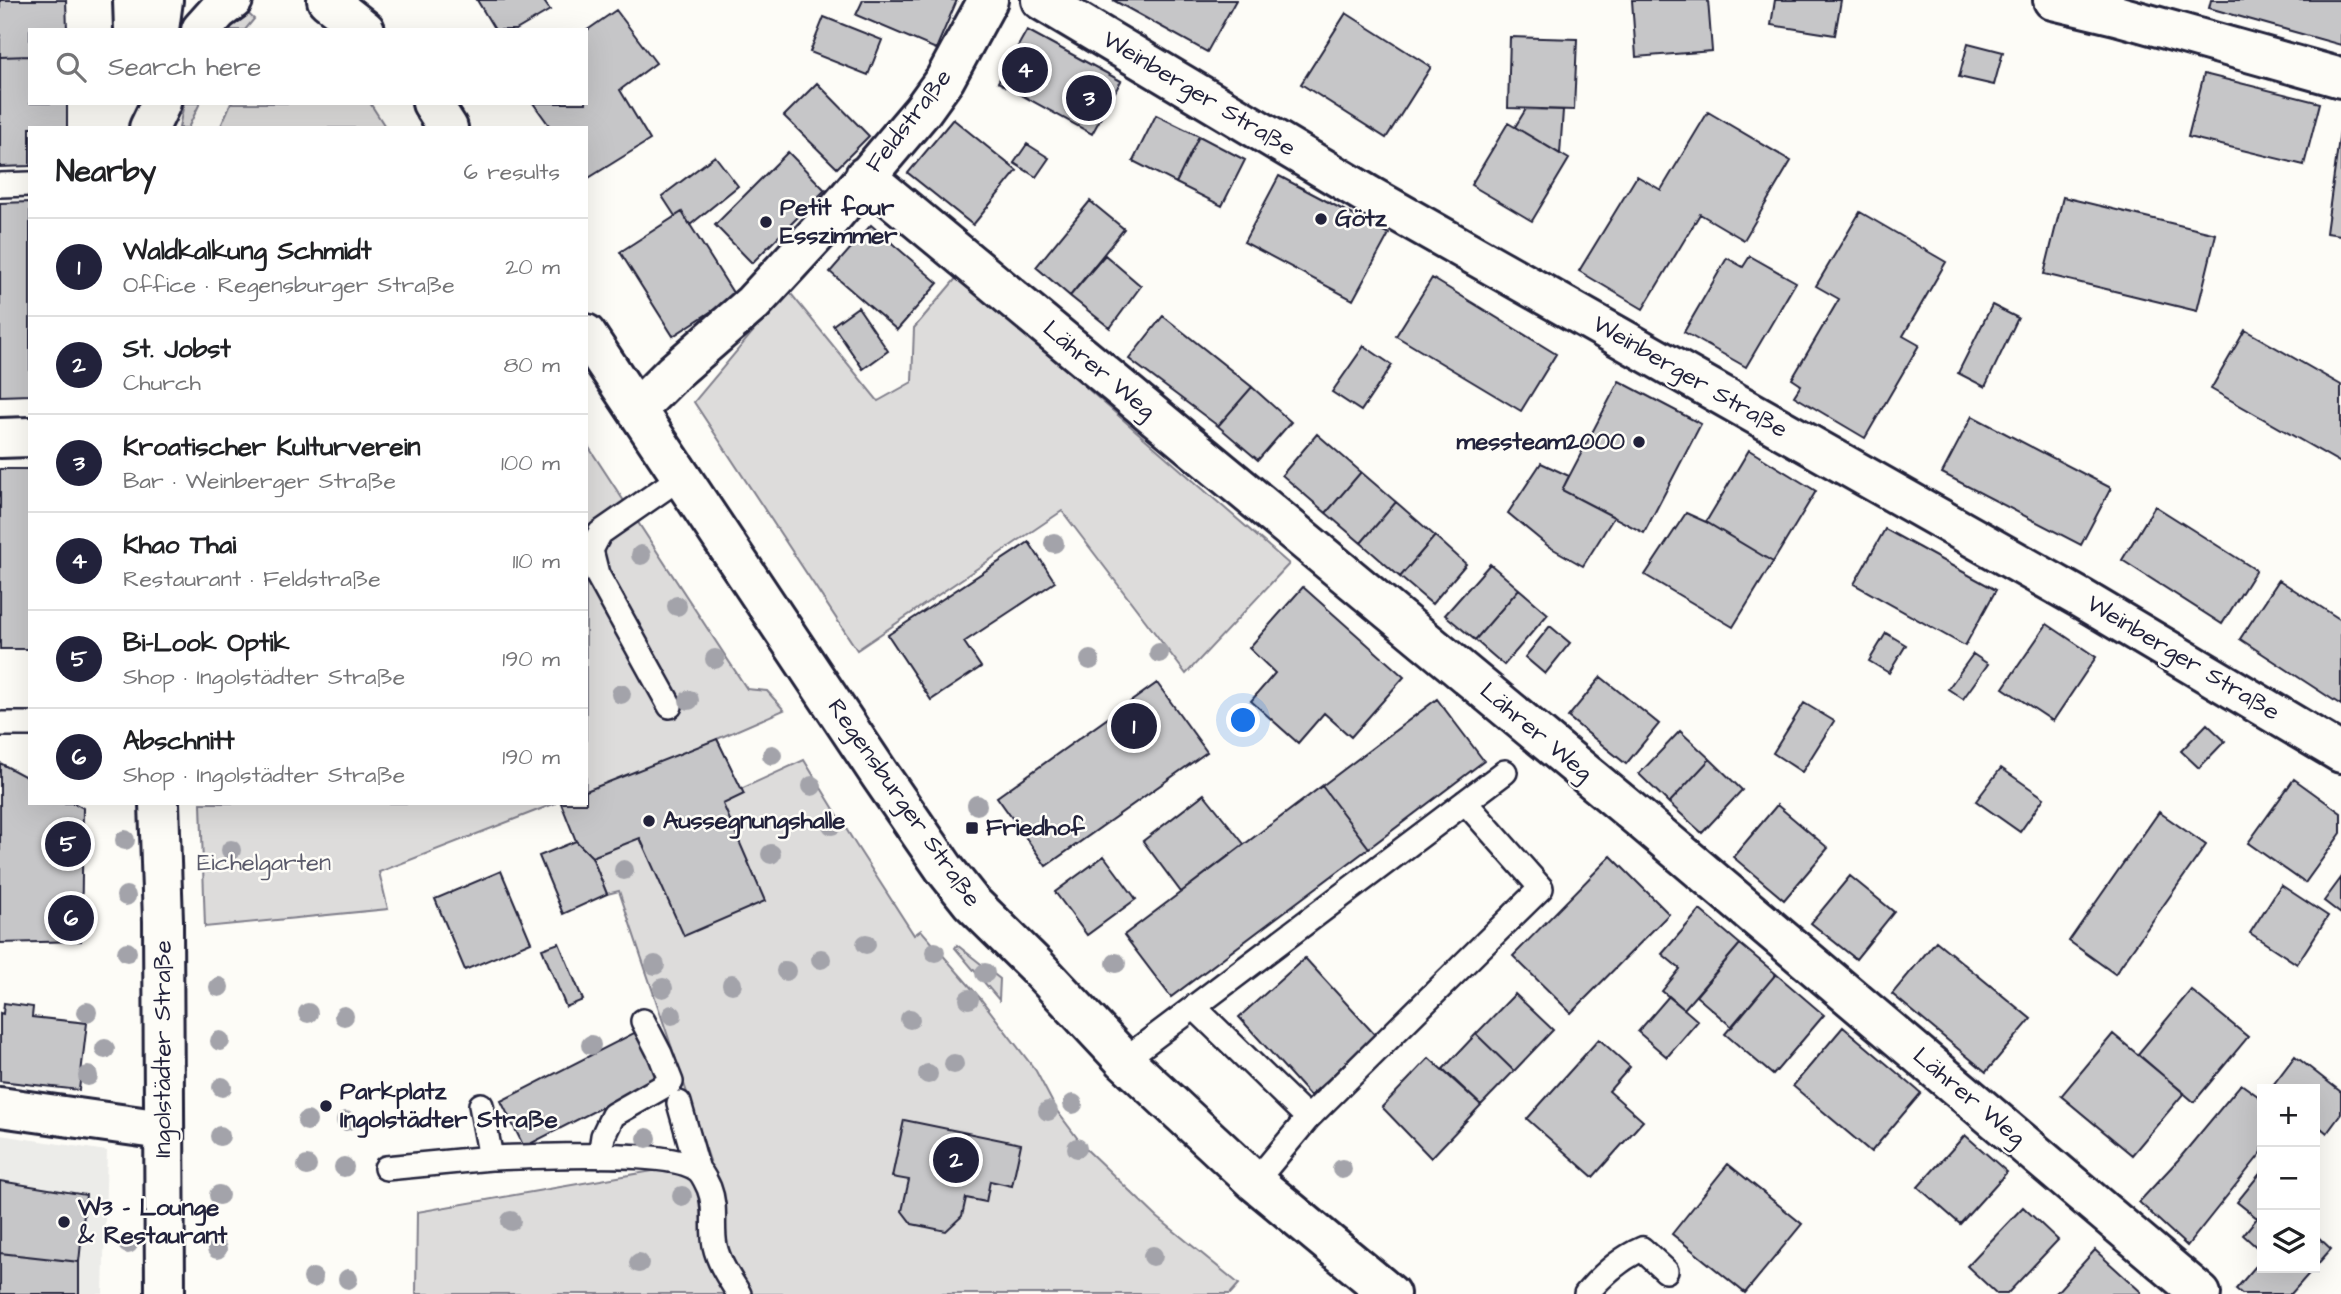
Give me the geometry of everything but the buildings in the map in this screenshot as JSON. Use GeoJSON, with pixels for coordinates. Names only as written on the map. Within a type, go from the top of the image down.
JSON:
{"type":"FeatureCollection","features":[{"type":"Feature","properties":{"kind":"street"},"geometry":{"type":"LineString","coordinates":[[133,0],[134,28]]}},
{"type":"Feature","properties":{"kind":"street"},"geometry":{"type":"LineString","coordinates":[[159,28],[163,0]]}},
{"type":"Feature","properties":{"kind":"street"},"geometry":{"type":"LineString","coordinates":[[203,28],[218,11],[233,0]]}},
{"type":"Feature","properties":{"kind":"street"},"geometry":{"type":"LineString","coordinates":[[327,0],[362,28]]}},
{"type":"Feature","properties":{"kind":"street"},"geometry":{"type":"LineString","coordinates":[[369,0],[385,28]]}},
{"type":"Feature","properties":{"kind":"street","name":"Feldstraße"},"geometry":{"type":"LineString","coordinates":[[637,409],[674,372],[753,303],[826,224],[922,111],[944,79],[988,0]]}},
{"type":"Feature","properties":{"kind":"street","name":"Weinberger Straße"},"geometry":{"type":"LineString","coordinates":[[1041,0],[1368,195],[2082,599],[2341,753]]}},
{"type":"Feature","properties":{"kind":"street"},"geometry":{"type":"LineString","coordinates":[[2053,0],[2341,78]]}},
{"type":"Feature","properties":{"kind":"street"},"geometry":{"type":"LineString","coordinates":[[145,105],[149,126]]}},
{"type":"Feature","properties":{"kind":"street"},"geometry":{"type":"LineString","coordinates":[[149,126],[151,105]]}},
{"type":"Feature","properties":{"kind":"street"},"geometry":{"type":"LineString","coordinates":[[150,126],[160,105]]}},
{"type":"Feature","properties":{"kind":"street"},"geometry":{"type":"LineString","coordinates":[[433,105],[447,126]]}},
{"type":"Feature","properties":{"kind":"street","name":"Lährer Weg"},"geometry":{"type":"LineString","coordinates":[[865,176],[1648,825],[2201,1294]]}},
{"type":"Feature","properties":{"kind":"street","name":"Regensburger Straße"},"geometry":{"type":"LineString","coordinates":[[588,337],[880,775],[944,868],[971,902],[1037,967],[1124,1060],[1255,1182],[1390,1294]]}},
{"type":"Feature","properties":{"kind":"street"},"geometry":{"type":"LineString","coordinates":[[0,438],[28,437]]}},
{"type":"Feature","properties":{"kind":"street","name":"Ingolstädter Straße"},"geometry":{"type":"LineString","coordinates":[[159,805],[163,920],[165,1294]]}},
{"type":"Feature","properties":{"kind":"street"},"geometry":{"type":"LineString","coordinates":[[0,1107],[163,1130]]}},
{"type":"Feature","properties":{"kind":"lane"},"geometry":{"type":"LineString","coordinates":[[0,185],[28,184]]}},
{"type":"Feature","properties":{"kind":"lane"},"geometry":{"type":"LineString","coordinates":[[670,706],[597,574],[591,550],[600,533],[682,476]]}},
{"type":"Feature","properties":{"kind":"lane"},"geometry":{"type":"LineString","coordinates":[[0,724],[28,724]]}},
{"type":"Feature","properties":{"kind":"lane"},"geometry":{"type":"LineString","coordinates":[[1124,1060],[1505,772]]}},
{"type":"Feature","properties":{"kind":"lane"},"geometry":{"type":"LineString","coordinates":[[1255,1182],[1308,1118],[1541,888],[1465,802]]}},
{"type":"Feature","properties":{"kind":"lane"},"geometry":{"type":"LineString","coordinates":[[1194,1007],[1308,1118]]}},
{"type":"Feature","properties":{"kind":"lane"},"geometry":{"type":"LineString","coordinates":[[600,1156],[603,1136],[613,1115],[671,1082],[643,1021]]}},
{"type":"Feature","properties":{"kind":"lane"},"geometry":{"type":"LineString","coordinates":[[679,1103],[698,1170],[704,1178],[714,1205],[716,1248],[722,1265],[739,1294]]}},
{"type":"Feature","properties":{"kind":"lane"},"geometry":{"type":"LineString","coordinates":[[481,1105],[491,1158]]}},
{"type":"Feature","properties":{"kind":"lane"},"geometry":{"type":"LineString","coordinates":[[386,1168],[491,1158],[600,1156],[672,1160],[698,1170]]}},
{"type":"Feature","properties":{"kind":"lane"},"geometry":{"type":"LineString","coordinates":[[1586,1294],[1626,1256],[1642,1249],[1666,1270]]}},
{"type":"Feature","properties":{"kind":"shaded area"},"geometry":{"type":"Polygon","coordinates":[[[0,1135],[107,1151],[103,1294],[0,1294],[0,1135]]]}},
{"type":"Feature","properties":{"kind":"green space"},"geometry":{"type":"Polygon","coordinates":[[[240,6],[254,19],[247,28],[218,28],[240,6]]]}},
{"type":"Feature","properties":{"kind":"green space"},"geometry":{"type":"Polygon","coordinates":[[[184,105],[199,105],[189,126],[179,126],[184,105]]]}},
{"type":"Feature","properties":{"kind":"green space"},"geometry":{"type":"Polygon","coordinates":[[[230,105],[371,105],[385,126],[221,126],[230,105]]]}},
{"type":"Feature","properties":{"kind":"green space"},"geometry":{"type":"Polygon","coordinates":[[[958,276],[1289,564],[1186,674],[1062,511],[857,650],[694,402],[788,290],[878,401],[912,382],[914,328],[958,276]]]}},
{"type":"Feature","properties":{"kind":"green space"},"geometry":{"type":"Polygon","coordinates":[[[588,446],[747,689],[767,691],[784,710],[717,739],[741,789],[804,760],[914,935],[921,930],[980,998],[1036,1071],[1057,1111],[1084,1147],[1157,1217],[1239,1284],[1230,1294],[416,1294],[417,1212],[710,1161],[619,891],[607,894],[592,857],[586,805],[588,446]]]}},
{"type":"Feature","properties":{"kind":"green space","name":"Eichelgarten"},"geometry":{"type":"Polygon","coordinates":[[[201,805],[551,805],[379,872],[388,909],[205,927],[201,805]]]}},
{"type":"Feature","properties":{"kind":"green space"},"geometry":{"type":"Polygon","coordinates":[[[957,945],[1000,979],[999,1000],[955,948],[957,945]]]}},
{"type":"Feature","properties":{"kind":"place","name":"Khao Thai"},"geometry":{"type":"Point","coordinates":[1025,70]}},
{"type":"Feature","properties":{"kind":"place","name":"Kroatischer Kulturverein"},"geometry":{"type":"Point","coordinates":[1089,98]}},
{"type":"Feature","properties":{"kind":"place","name":"Götz"},"geometry":{"type":"Point","coordinates":[1321,219]}},
{"type":"Feature","properties":{"kind":"place","name":"Petit four Esszimmer"},"geometry":{"type":"Point","coordinates":[766,222]}},
{"type":"Feature","properties":{"kind":"place","name":"messteam2000"},"geometry":{"type":"Point","coordinates":[1639,442]}},
{"type":"Feature","properties":{"kind":"place","name":"Waldkalkung Schmidt"},"geometry":{"type":"Point","coordinates":[1134,726]}},
{"type":"Feature","properties":{"kind":"place","name":"Aussegnungshalle"},"geometry":{"type":"Point","coordinates":[649,821]}},
{"type":"Feature","properties":{"kind":"place","name":"Friedhof"},"geometry":{"type":"Point","coordinates":[972,828]}},
{"type":"Feature","properties":{"kind":"place","name":"Bi-Look Optik"},"geometry":{"type":"Point","coordinates":[68,844]}},
{"type":"Feature","properties":{"kind":"place","name":"Abschnitt"},"geometry":{"type":"Point","coordinates":[71,918]}},
{"type":"Feature","properties":{"kind":"place","name":"Parkplatz Ingolstädter Straße"},"geometry":{"type":"Point","coordinates":[326,1106]}},
{"type":"Feature","properties":{"kind":"place","name":"St. Jobst"},"geometry":{"type":"Point","coordinates":[956,1160]}},
{"type":"Feature","properties":{"kind":"place","name":"W3 - Lounge & Restaurant"},"geometry":{"type":"Point","coordinates":[64,1222]}}]}
